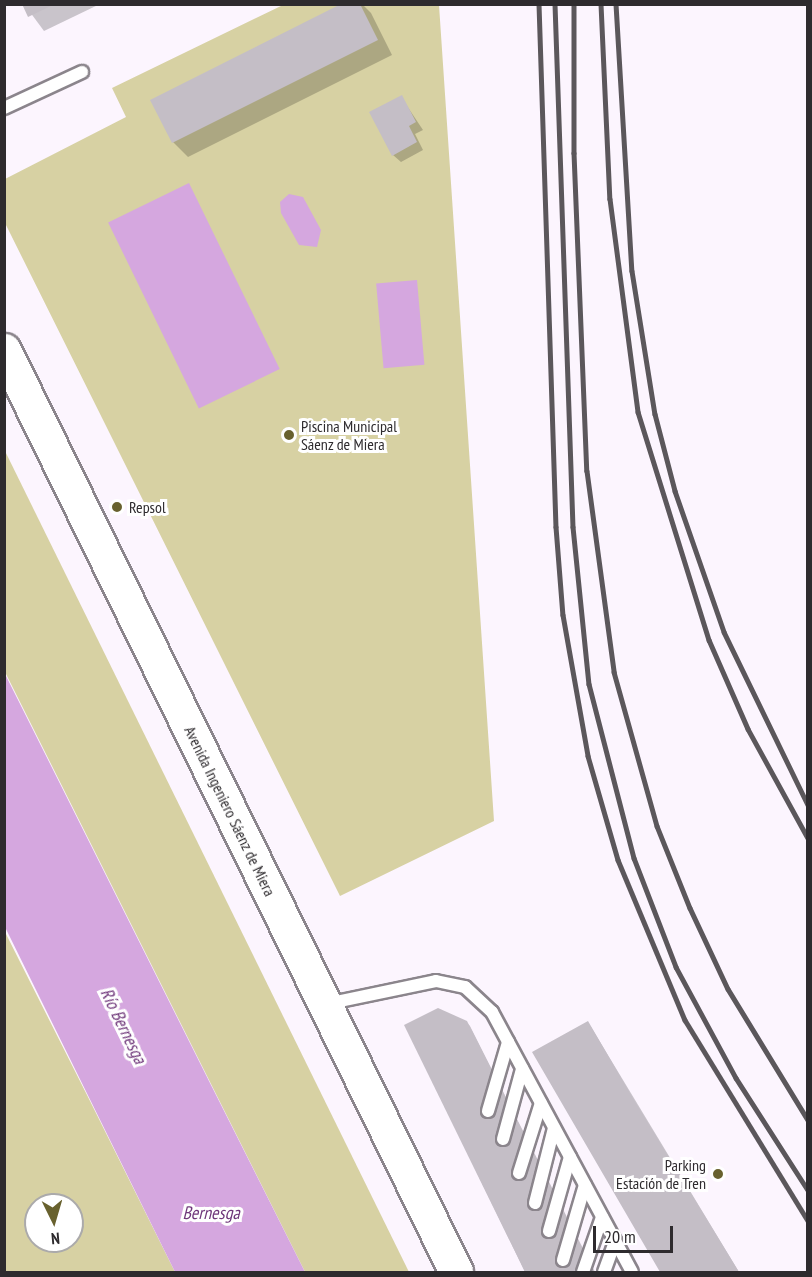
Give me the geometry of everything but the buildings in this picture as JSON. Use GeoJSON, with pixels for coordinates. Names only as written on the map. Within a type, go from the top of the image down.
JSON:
{"type":"FeatureCollection","features":[{"type":"Feature","properties":{"kind":"main road","name":"Avenida Ingeniero Sáenz de Miera"},"geometry":{"type":"LineString","coordinates":[[4,350],[456,1272]]}},
{"type":"Feature","properties":{"kind":"lane"},"geometry":{"type":"LineString","coordinates":[[4,108],[82,72]]}},
{"type":"Feature","properties":{"kind":"lane"},"geometry":{"type":"LineString","coordinates":[[325,1005],[436,981],[465,987],[492,1012],[632,1272]]}},
{"type":"Feature","properties":{"kind":"lane"},"geometry":{"type":"LineString","coordinates":[[488,1111],[508,1042]]}},
{"type":"Feature","properties":{"kind":"lane"},"geometry":{"type":"LineString","coordinates":[[503,1139],[522,1069]]}},
{"type":"Feature","properties":{"kind":"lane"},"geometry":{"type":"LineString","coordinates":[[519,1173],[541,1103]]}},
{"type":"Feature","properties":{"kind":"lane"},"geometry":{"type":"LineString","coordinates":[[535,1203],[554,1128]]}},
{"type":"Feature","properties":{"kind":"lane"},"geometry":{"type":"LineString","coordinates":[[549,1231],[570,1157]]}},
{"type":"Feature","properties":{"kind":"lane"},"geometry":{"type":"LineString","coordinates":[[563,1260],[585,1185]]}},
{"type":"Feature","properties":{"kind":"lane"},"geometry":{"type":"LineString","coordinates":[[583,1272],[602,1217]]}},
{"type":"Feature","properties":{"kind":"lane"},"geometry":{"type":"LineString","coordinates":[[604,1272],[615,1241]]}},
{"type":"Feature","properties":{"kind":"shaded area","name":"Piscina Municipal Sáenz de Miera"},"geometry":{"type":"Polygon","coordinates":[[[283,5],[439,5],[494,821],[340,896],[5,223],[5,179],[126,117],[112,88],[283,5]]]}},
{"type":"Feature","properties":{"kind":"shaded area"},"geometry":{"type":"Polygon","coordinates":[[[4,449],[409,1272],[305,1272],[5,672],[4,449]]]}},
{"type":"Feature","properties":{"kind":"shaded area"},"geometry":{"type":"Polygon","coordinates":[[[4,930],[175,1272],[5,1272],[4,930]]]}},
{"type":"Feature","properties":{"kind":"water"},"geometry":{"type":"Polygon","coordinates":[[[189,183],[280,369],[199,409],[108,222],[189,183]]]}},
{"type":"Feature","properties":{"kind":"water"},"geometry":{"type":"Polygon","coordinates":[[[289,194],[303,197],[321,230],[317,247],[299,245],[281,213],[280,202],[289,194]]]}},
{"type":"Feature","properties":{"kind":"water"},"geometry":{"type":"Polygon","coordinates":[[[417,280],[424,365],[384,368],[376,284],[417,280]]]}},
{"type":"Feature","properties":{"kind":"water","name":"Bernesga"},"geometry":{"type":"Polygon","coordinates":[[[4,672],[305,1272],[175,1272],[5,927],[4,672]]]}},
{"type":"Feature","properties":{"kind":"railway"},"geometry":{"type":"LineString","coordinates":[[539,4],[556,527],[563,615],[588,756],[618,860],[685,1020],[808,1221]]}},
{"type":"Feature","properties":{"kind":"railway"},"geometry":{"type":"LineString","coordinates":[[555,4],[573,527],[589,684],[634,858],[676,967],[736,1078],[808,1190]]}},
{"type":"Feature","properties":{"kind":"railway"},"geometry":{"type":"LineString","coordinates":[[574,4],[574,153],[587,471],[614,672],[657,826],[690,908],[728,989],[808,1120]]}},
{"type":"Feature","properties":{"kind":"railway"},"geometry":{"type":"LineString","coordinates":[[601,4],[610,199],[638,412],[709,640],[748,729],[808,838]]}},
{"type":"Feature","properties":{"kind":"railway"},"geometry":{"type":"LineString","coordinates":[[616,4],[632,271],[655,414],[675,491],[724,632],[808,805]]}},
{"type":"Feature","properties":{"kind":"place","name":"Piscina Municipal Sáenz de Miera"},"geometry":{"type":"Point","coordinates":[289,435]}},
{"type":"Feature","properties":{"kind":"place","name":"Repsol"},"geometry":{"type":"Point","coordinates":[117,507]}},
{"type":"Feature","properties":{"kind":"place","name":"Parking Estación de Tren"},"geometry":{"type":"Point","coordinates":[718,1174]}},
{"type":"Feature","properties":{"kind":"water label","name":"Río Bernesga"},"geometry":{"type":"Point","coordinates":[123,1026]}}]}
